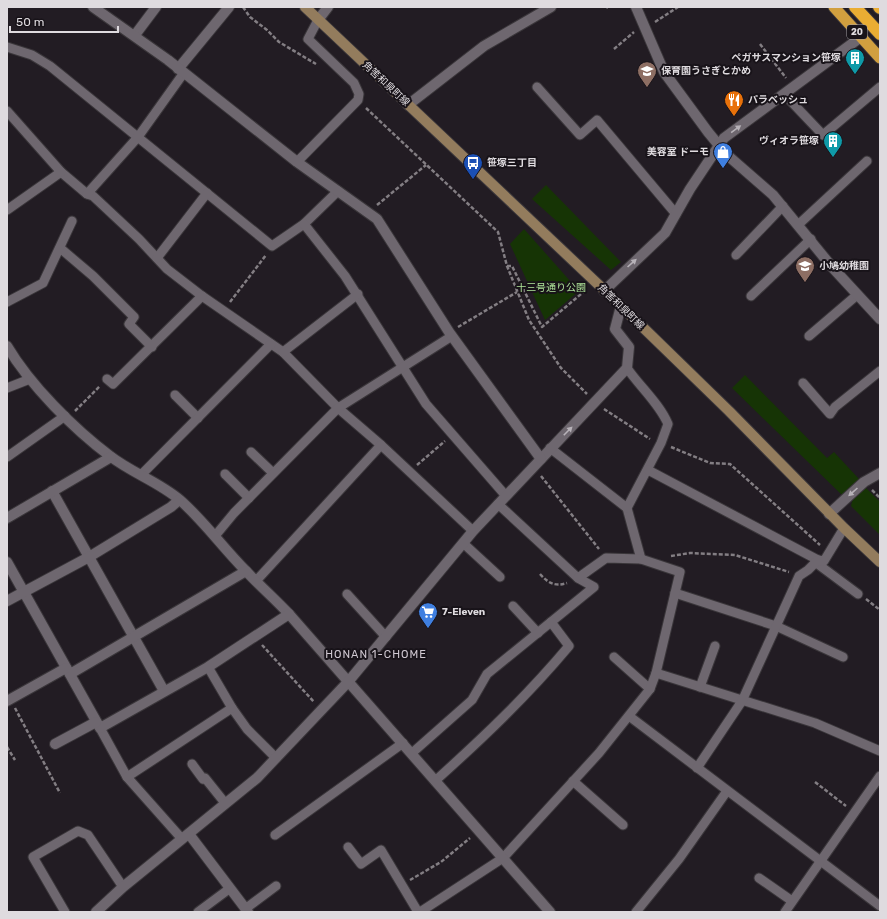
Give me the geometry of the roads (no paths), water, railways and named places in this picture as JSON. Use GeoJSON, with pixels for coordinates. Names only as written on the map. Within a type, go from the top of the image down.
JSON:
{"type":"FeatureCollection","features":[{"type":"Feature","properties":{"kind":"highway","name":"20"},"geometry":{"type":"LineString","coordinates":[[834,7],[880,58]]}},
{"type":"Feature","properties":{"kind":"highway"},"geometry":{"type":"LineString","coordinates":[[855,7],[880,34]]}},
{"type":"Feature","properties":{"kind":"main road","name":"角筈和泉町線"},"geometry":{"type":"LineString","coordinates":[[305,7],[621,306],[729,411],[829,514],[880,562]]}},
{"type":"Feature","properties":{"kind":"street"},"geometry":{"type":"LineString","coordinates":[[135,35],[156,7]]}},
{"type":"Feature","properties":{"kind":"street"},"geometry":{"type":"LineString","coordinates":[[181,71],[229,7]]}},
{"type":"Feature","properties":{"kind":"street"},"geometry":{"type":"LineString","coordinates":[[318,20],[328,7]]}},
{"type":"Feature","properties":{"kind":"street"},"geometry":{"type":"LineString","coordinates":[[408,105],[484,46],[551,7]]}},
{"type":"Feature","properties":{"kind":"street"},"geometry":{"type":"LineString","coordinates":[[636,7],[664,72],[719,144],[783,206],[857,295],[880,319]]}},
{"type":"Feature","properties":{"kind":"street"},"geometry":{"type":"LineString","coordinates":[[99,9],[135,35],[297,162],[377,219],[451,334],[538,462]]}},
{"type":"Feature","properties":{"kind":"street"},"geometry":{"type":"LineString","coordinates":[[604,291],[665,233],[724,138],[862,37]]}},
{"type":"Feature","properties":{"kind":"street"},"geometry":{"type":"LineString","coordinates":[[96,912],[123,887],[257,778],[348,682],[473,530],[550,448],[596,403],[627,368],[629,347],[615,329],[621,306]]}},
{"type":"Feature","properties":{"kind":"street"},"geometry":{"type":"LineString","coordinates":[[7,346],[30,379],[66,418],[111,457],[179,500],[215,536],[246,571],[289,614],[550,912]]}},
{"type":"Feature","properties":{"kind":"street"},"geometry":{"type":"LineString","coordinates":[[7,518],[111,457]]}},
{"type":"Feature","properties":{"kind":"street"},"geometry":{"type":"LineString","coordinates":[[829,514],[864,482],[880,473]]}},
{"type":"Feature","properties":{"kind":"street"},"geometry":{"type":"LineString","coordinates":[[52,491],[164,691]]}},
{"type":"Feature","properties":{"kind":"street"},"geometry":{"type":"LineString","coordinates":[[7,601],[88,557],[171,507],[179,500]]}},
{"type":"Feature","properties":{"kind":"street"},"geometry":{"type":"LineString","coordinates":[[7,562],[98,725]]}},
{"type":"Feature","properties":{"kind":"street"},"geometry":{"type":"LineString","coordinates":[[9,700],[134,637],[246,571]]}},
{"type":"Feature","properties":{"kind":"street"},"geometry":{"type":"LineString","coordinates":[[55,744],[98,725],[208,667],[289,614]]}},
{"type":"Feature","properties":{"kind":"street"},"geometry":{"type":"LineString","coordinates":[[186,836],[246,910]]}},
{"type":"Feature","properties":{"kind":"lane"},"geometry":{"type":"LineString","coordinates":[[297,162],[358,100],[359,94],[354,83],[308,39],[318,20]]}},
{"type":"Feature","properties":{"kind":"lane"},"geometry":{"type":"LineString","coordinates":[[7,47],[32,55],[50,66],[272,246],[304,224],[338,191]]}},
{"type":"Feature","properties":{"kind":"lane"},"geometry":{"type":"LineString","coordinates":[[87,194],[138,137],[181,71]]}},
{"type":"Feature","properties":{"kind":"lane"},"geometry":{"type":"LineString","coordinates":[[537,87],[580,135],[597,120],[676,214]]}},
{"type":"Feature","properties":{"kind":"lane"},"geometry":{"type":"LineString","coordinates":[[784,94],[823,135],[880,87]]}},
{"type":"Feature","properties":{"kind":"lane"},"geometry":{"type":"LineString","coordinates":[[7,111],[62,172],[87,194],[93,196],[167,269],[202,296],[283,352],[338,408],[381,445],[473,530]]}},
{"type":"Feature","properties":{"kind":"lane"},"geometry":{"type":"LineString","coordinates":[[799,224],[867,161]]}},
{"type":"Feature","properties":{"kind":"lane"},"geometry":{"type":"LineString","coordinates":[[7,210],[62,172]]}},
{"type":"Feature","properties":{"kind":"lane"},"geometry":{"type":"LineString","coordinates":[[157,258],[207,193]]}},
{"type":"Feature","properties":{"kind":"lane"},"geometry":{"type":"LineString","coordinates":[[736,255],[783,206]]}},
{"type":"Feature","properties":{"kind":"lane"},"geometry":{"type":"LineString","coordinates":[[7,302],[43,283],[72,221]]}},
{"type":"Feature","properties":{"kind":"lane"},"geometry":{"type":"LineString","coordinates":[[304,224],[358,294],[426,404],[453,433],[506,496]]}},
{"type":"Feature","properties":{"kind":"lane"},"geometry":{"type":"LineString","coordinates":[[751,296],[811,239]]}},
{"type":"Feature","properties":{"kind":"lane"},"geometry":{"type":"LineString","coordinates":[[60,248],[93,276],[134,317],[129,324],[152,346]]}},
{"type":"Feature","properties":{"kind":"lane"},"geometry":{"type":"LineString","coordinates":[[283,352],[358,294]]}},
{"type":"Feature","properties":{"kind":"lane"},"geometry":{"type":"LineString","coordinates":[[810,336],[857,295]]}},
{"type":"Feature","properties":{"kind":"lane"},"geometry":{"type":"LineString","coordinates":[[107,379],[113,384],[202,296]]}},
{"type":"Feature","properties":{"kind":"lane"},"geometry":{"type":"LineString","coordinates":[[215,536],[273,473],[338,408],[404,367],[451,334]]}},
{"type":"Feature","properties":{"kind":"lane"},"geometry":{"type":"LineString","coordinates":[[141,475],[271,344]]}},
{"type":"Feature","properties":{"kind":"lane"},"geometry":{"type":"LineString","coordinates":[[627,368],[641,388],[662,410],[668,424],[648,470],[627,508]]}},
{"type":"Feature","properties":{"kind":"lane"},"geometry":{"type":"LineString","coordinates":[[803,382],[830,414],[835,407],[880,371]]}},
{"type":"Feature","properties":{"kind":"lane"},"geometry":{"type":"LineString","coordinates":[[7,388],[30,379]]}},
{"type":"Feature","properties":{"kind":"lane"},"geometry":{"type":"LineString","coordinates":[[175,395],[198,418]]}},
{"type":"Feature","properties":{"kind":"lane"},"geometry":{"type":"LineString","coordinates":[[7,457],[66,418]]}},
{"type":"Feature","properties":{"kind":"lane"},"geometry":{"type":"LineString","coordinates":[[256,580],[381,445]]}},
{"type":"Feature","properties":{"kind":"lane"},"geometry":{"type":"LineString","coordinates":[[550,448],[627,508],[641,559]]}},
{"type":"Feature","properties":{"kind":"lane"},"geometry":{"type":"LineString","coordinates":[[251,452],[273,473]]}},
{"type":"Feature","properties":{"kind":"lane"},"geometry":{"type":"LineString","coordinates":[[648,470],[816,561],[858,594]]}},
{"type":"Feature","properties":{"kind":"lane"},"geometry":{"type":"LineString","coordinates":[[225,474],[249,498]]}},
{"type":"Feature","properties":{"kind":"lane"},"geometry":{"type":"LineString","coordinates":[[412,754],[472,700],[487,674],[594,587],[578,578],[498,504]]}},
{"type":"Feature","properties":{"kind":"lane"},"geometry":{"type":"LineString","coordinates":[[697,768],[742,701],[799,576],[808,570],[816,561],[824,561],[844,528]]}},
{"type":"Feature","properties":{"kind":"lane"},"geometry":{"type":"LineString","coordinates":[[463,543],[500,577]]}},
{"type":"Feature","properties":{"kind":"lane"},"geometry":{"type":"LineString","coordinates":[[348,847],[361,864],[381,850],[419,912],[503,858],[599,753],[650,689],[656,673],[680,572],[641,559],[606,558],[578,578]]}},
{"type":"Feature","properties":{"kind":"lane"},"geometry":{"type":"LineString","coordinates":[[675,593],[776,626],[843,657]]}},
{"type":"Feature","properties":{"kind":"lane"},"geometry":{"type":"LineString","coordinates":[[347,594],[386,636]]}},
{"type":"Feature","properties":{"kind":"lane"},"geometry":{"type":"LineString","coordinates":[[513,606],[538,633]]}},
{"type":"Feature","properties":{"kind":"lane"},"geometry":{"type":"LineString","coordinates":[[435,781],[498,724],[539,682],[570,646],[550,622]]}},
{"type":"Feature","properties":{"kind":"lane"},"geometry":{"type":"LineString","coordinates":[[700,687],[715,646]]}},
{"type":"Feature","properties":{"kind":"lane"},"geometry":{"type":"LineString","coordinates":[[614,657],[650,689]]}},
{"type":"Feature","properties":{"kind":"lane"},"geometry":{"type":"LineString","coordinates":[[208,667],[232,708],[247,729],[276,758]]}},
{"type":"Feature","properties":{"kind":"lane"},"geometry":{"type":"LineString","coordinates":[[656,673],[815,723],[880,751]]}},
{"type":"Feature","properties":{"kind":"lane"},"geometry":{"type":"LineString","coordinates":[[128,777],[232,708]]}},
{"type":"Feature","properties":{"kind":"lane"},"geometry":{"type":"LineString","coordinates":[[629,716],[880,906]]}},
{"type":"Feature","properties":{"kind":"lane"},"geometry":{"type":"LineString","coordinates":[[98,725],[128,777],[186,836]]}},
{"type":"Feature","properties":{"kind":"lane"},"geometry":{"type":"LineString","coordinates":[[275,835],[403,743]]}},
{"type":"Feature","properties":{"kind":"lane"},"geometry":{"type":"LineString","coordinates":[[192,764],[203,779],[205,778],[226,803]]}},
{"type":"Feature","properties":{"kind":"lane"},"geometry":{"type":"LineString","coordinates":[[784,912],[880,776]]}},
{"type":"Feature","properties":{"kind":"lane"},"geometry":{"type":"LineString","coordinates":[[573,781],[623,825]]}},
{"type":"Feature","properties":{"kind":"lane"},"geometry":{"type":"LineString","coordinates":[[636,912],[678,859],[727,791]]}},
{"type":"Feature","properties":{"kind":"lane"},"geometry":{"type":"LineString","coordinates":[[65,912],[33,858],[78,832],[88,836],[123,887]]}},
{"type":"Feature","properties":{"kind":"lane"},"geometry":{"type":"LineString","coordinates":[[759,878],[792,900]]}},
{"type":"Feature","properties":{"kind":"lane"},"geometry":{"type":"LineString","coordinates":[[246,910],[276,886]]}},
{"type":"Feature","properties":{"kind":"lane"},"geometry":{"type":"LineString","coordinates":[[198,912],[229,889]]}},
{"type":"Feature","properties":{"kind":"place","name":"ペガサスマンション笹塚"},"geometry":{"type":"Point","coordinates":[855,75]}},
{"type":"Feature","properties":{"kind":"place","name":"保育園うさぎとかめ"},"geometry":{"type":"Point","coordinates":[647,88]}},
{"type":"Feature","properties":{"kind":"place","name":"パラベッシュ"},"geometry":{"type":"Point","coordinates":[734,117]}},
{"type":"Feature","properties":{"kind":"place","name":"ヴィオラ笹塚"},"geometry":{"type":"Point","coordinates":[833,158]}},
{"type":"Feature","properties":{"kind":"place","name":"美容室 ドーモ"},"geometry":{"type":"Point","coordinates":[723,169]}},
{"type":"Feature","properties":{"kind":"place","name":"笹塚三丁目"},"geometry":{"type":"Point","coordinates":[473,180]}},
{"type":"Feature","properties":{"kind":"place","name":"小鳩幼稚園"},"geometry":{"type":"Point","coordinates":[805,283]}},
{"type":"Feature","properties":{"kind":"place","name":"7-Eleven"},"geometry":{"type":"Point","coordinates":[428,629]}},
{"type":"Feature","properties":{"kind":"district","name":"HONAN 1-CHOME"},"geometry":{"type":"Point","coordinates":[376,654]}},
{"type":"Feature","properties":{"kind":"park label","name":"十三号通り公園"},"geometry":{"type":"Point","coordinates":[551,288]}}]}
